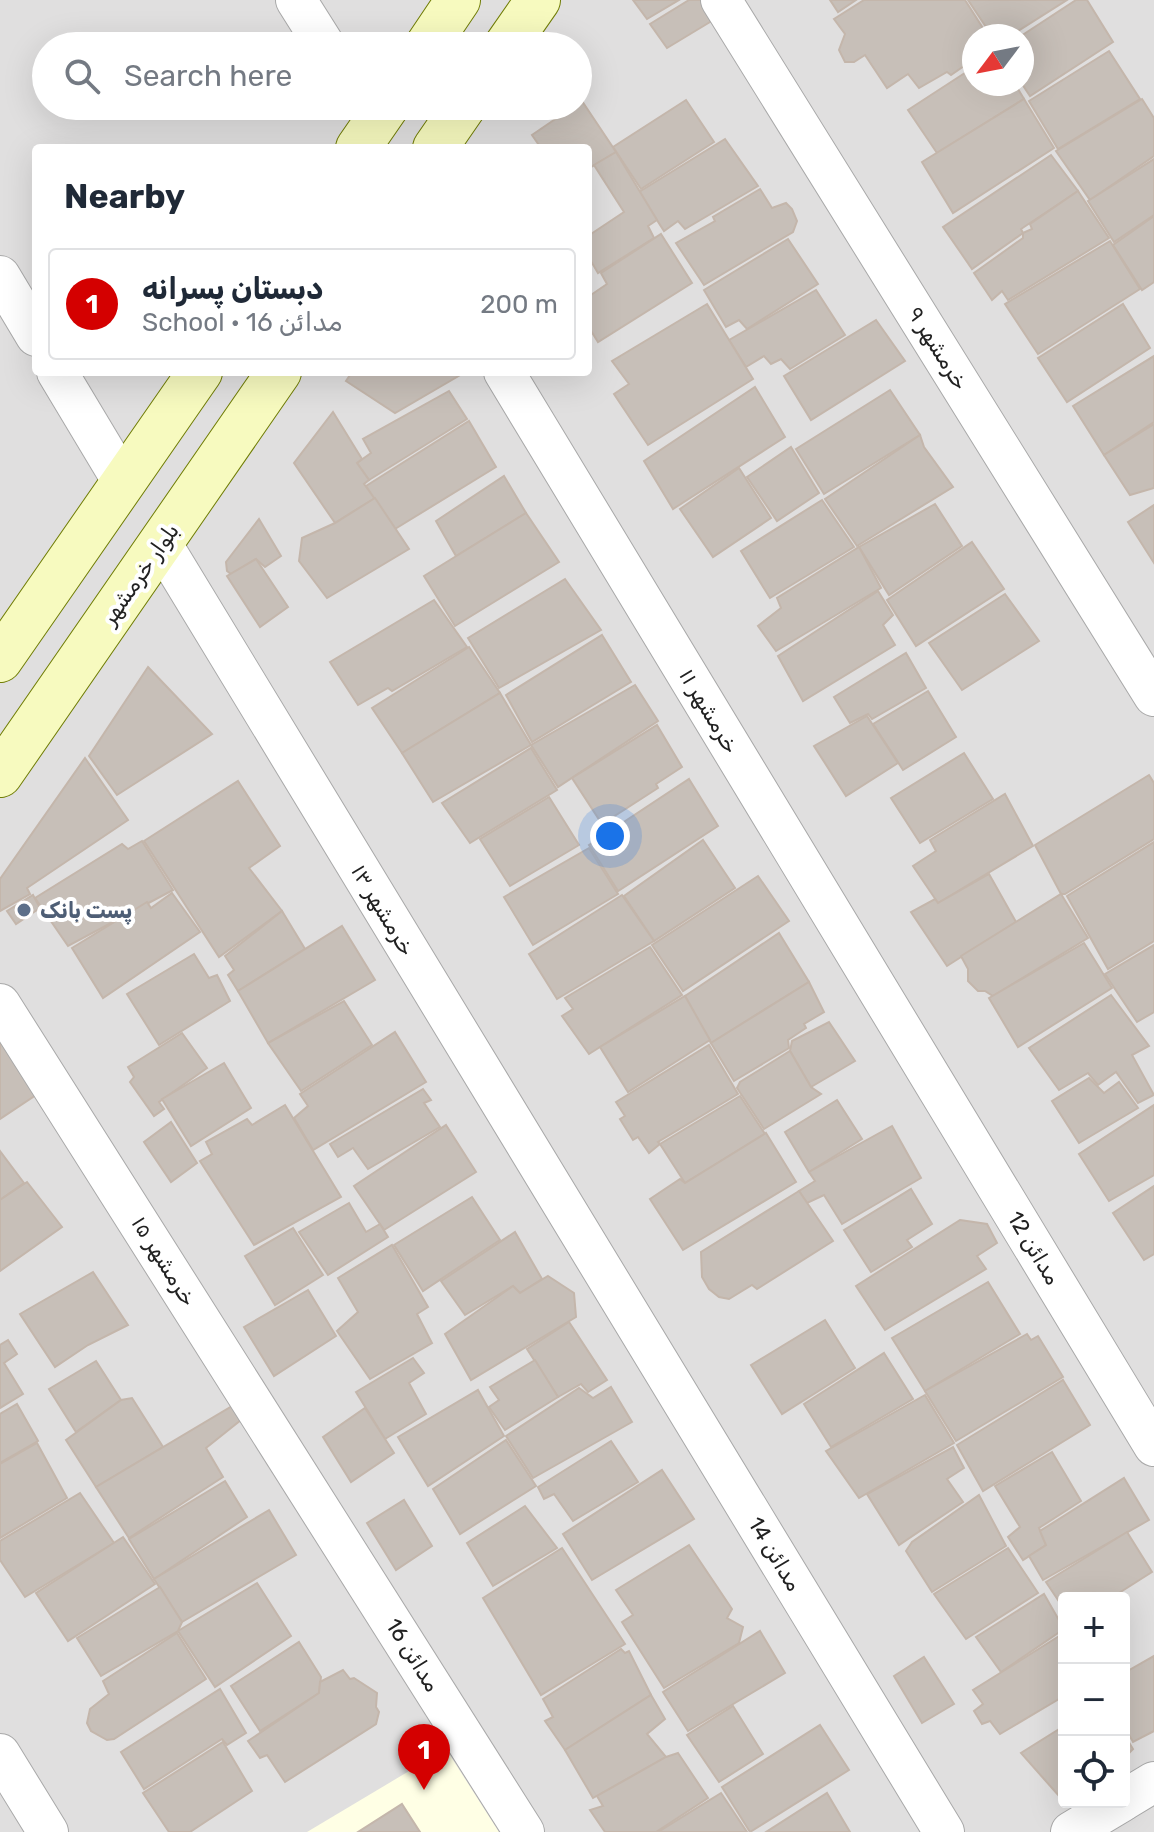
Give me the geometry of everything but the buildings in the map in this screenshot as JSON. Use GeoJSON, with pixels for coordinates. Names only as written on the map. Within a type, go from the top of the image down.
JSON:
{"type":"FeatureCollection","features":[{"type":"Feature","properties":{"kind":"main road"},"geometry":{"type":"LineString","coordinates":[[436,32],[458,0]]}},
{"type":"Feature","properties":{"kind":"main road"},"geometry":{"type":"LineString","coordinates":[[516,32],[538,0]]}},
{"type":"Feature","properties":{"kind":"main road"},"geometry":{"type":"LineString","coordinates":[[438,144],[454,120]]}},
{"type":"Feature","properties":{"kind":"main road"},"geometry":{"type":"LineString","coordinates":[[0,660],[197,376]]}},
{"type":"Feature","properties":{"kind":"main road","name":"بلوار خرمشهر"},"geometry":{"type":"LineString","coordinates":[[0,775],[276,376]]}},
{"type":"Feature","properties":{"kind":"street"},"geometry":{"type":"LineString","coordinates":[[296,0],[316,32]]}},
{"type":"Feature","properties":{"kind":"street","name":"خرمشهر ۹"},"geometry":{"type":"LineString","coordinates":[[721,0],[1154,696]]}},
{"type":"Feature","properties":{"kind":"street"},"geometry":{"type":"LineString","coordinates":[[0,276],[32,329]]}},
{"type":"Feature","properties":{"kind":"street"},"geometry":{"type":"LineString","coordinates":[[59,376],[123,482]]}},
{"type":"Feature","properties":{"kind":"street","name":"خرمشهر ۱۱"},"geometry":{"type":"LineString","coordinates":[[506,376],[914,1050]]}},
{"type":"Feature","properties":{"kind":"street","name":"خرمشهر ۱۳"},"geometry":{"type":"LineString","coordinates":[[161,543],[606,1276]]}},
{"type":"Feature","properties":{"kind":"street","name":"خرمشهر ۱۵"},"geometry":{"type":"LineString","coordinates":[[0,1004],[327,1518]]}},
{"type":"Feature","properties":{"kind":"street","name":"مدائن 12"},"geometry":{"type":"LineString","coordinates":[[914,1050],[1154,1446]]}},
{"type":"Feature","properties":{"kind":"street","name":"مدائن 14"},"geometry":{"type":"LineString","coordinates":[[606,1276],[944,1832]]}},
{"type":"Feature","properties":{"kind":"street","name":"مدائن 16"},"geometry":{"type":"LineString","coordinates":[[327,1518],[524,1832]]}},
{"type":"Feature","properties":{"kind":"street"},"geometry":{"type":"LineString","coordinates":[[10,1768],[48,1832]]}},
{"type":"Feature","properties":{"kind":"street"},"geometry":{"type":"LineString","coordinates":[[1130,1796],[1154,1782]]}},
{"type":"Feature","properties":{"kind":"street"},"geometry":{"type":"LineString","coordinates":[[1071,1832],[1110,1808]]}},
{"type":"Feature","properties":{"kind":"shaded area"},"geometry":{"type":"Polygon","coordinates":[[[0,0],[1154,0],[1154,1832],[0,1832],[0,0]]]}},
{"type":"Feature","properties":{"kind":"shaded area"},"geometry":{"type":"Polygon","coordinates":[[[446,1749],[499,1832],[307,1832],[446,1749]]]}},
{"type":"Feature","properties":{"kind":"place","name":"پست بانک"},"geometry":{"type":"Point","coordinates":[24,910]}},
{"type":"Feature","properties":{"kind":"place","name":"دبستان پسرانه"},"geometry":{"type":"Point","coordinates":[424,1790]}}]}
